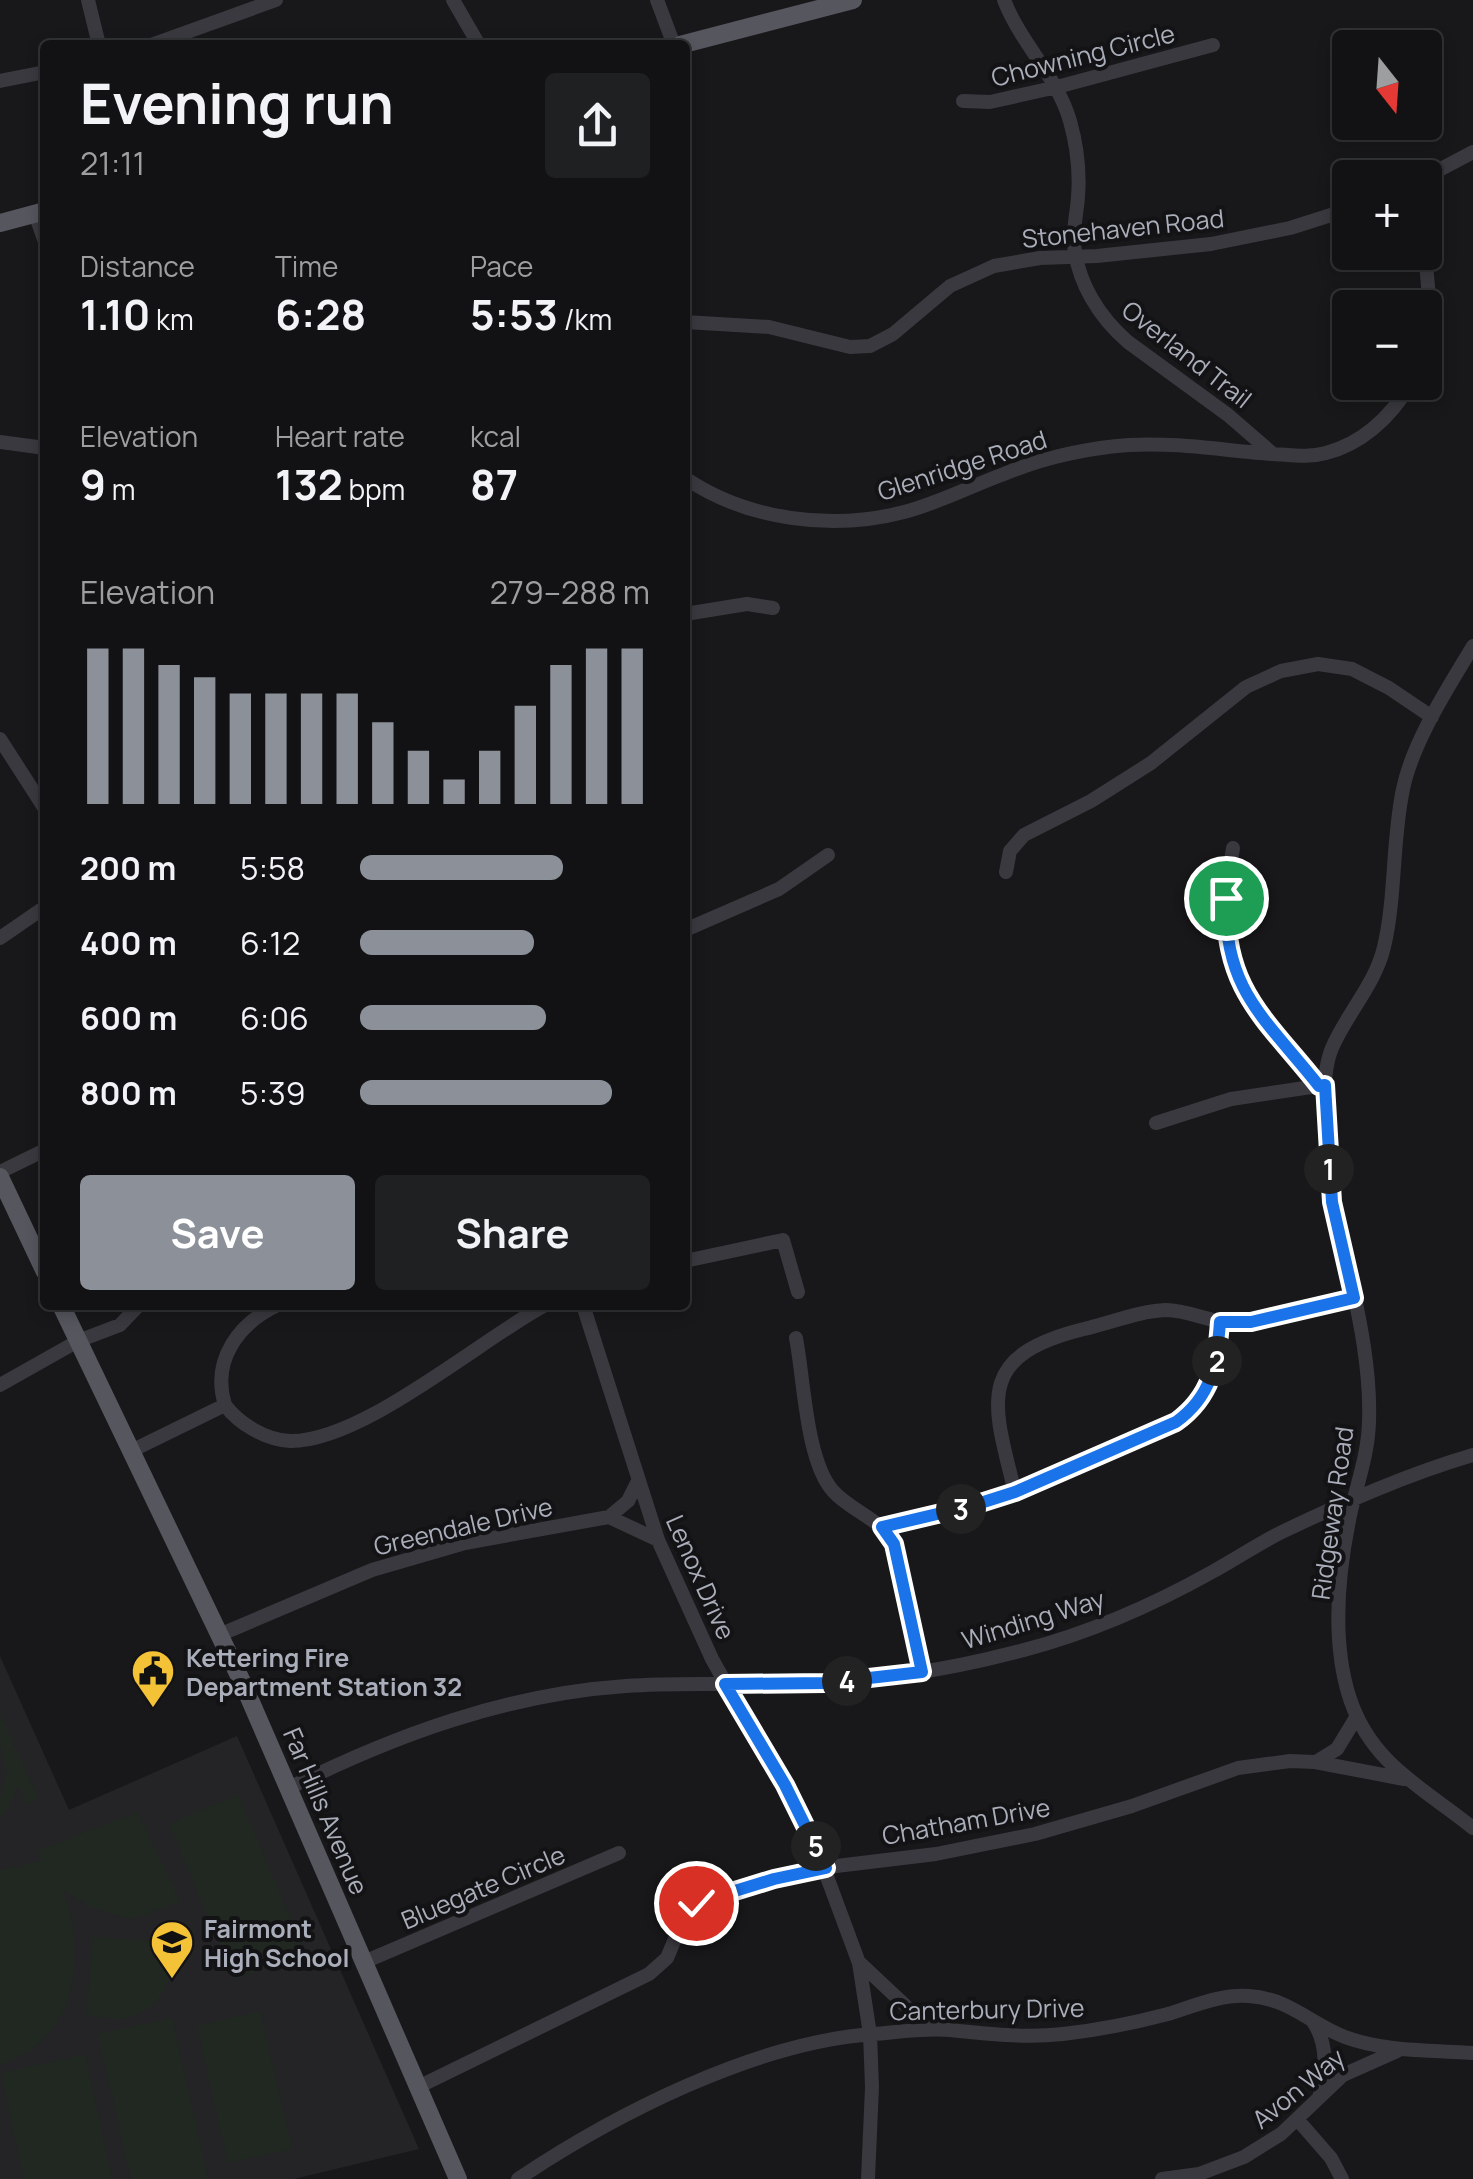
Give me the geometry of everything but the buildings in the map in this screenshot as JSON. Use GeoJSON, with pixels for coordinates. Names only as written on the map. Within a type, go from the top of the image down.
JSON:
{"type":"FeatureCollection","features":[{"type":"Feature","properties":{"kind":"main road"},"geometry":{"type":"LineString","coordinates":[[690,42],[853,0]]}},
{"type":"Feature","properties":{"kind":"main road"},"geometry":{"type":"LineString","coordinates":[[0,223],[40,212]]}},
{"type":"Feature","properties":{"kind":"main road"},"geometry":{"type":"LineString","coordinates":[[0,1175],[40,1261]]}},
{"type":"Feature","properties":{"kind":"main road","name":"Far Hills Avenue"},"geometry":{"type":"LineString","coordinates":[[63,1310],[289,1788],[458,2179]]}},
{"type":"Feature","properties":{"kind":"street"},"geometry":{"type":"LineString","coordinates":[[88,0],[99,40]]}},
{"type":"Feature","properties":{"kind":"street"},"geometry":{"type":"LineString","coordinates":[[165,40],[276,0]]}},
{"type":"Feature","properties":{"kind":"street"},"geometry":{"type":"LineString","coordinates":[[453,0],[475,40]]}},
{"type":"Feature","properties":{"kind":"street"},"geometry":{"type":"LineString","coordinates":[[656,0],[675,40]]}},
{"type":"Feature","properties":{"kind":"street","name":"Overland Trail"},"geometry":{"type":"LineString","coordinates":[[1004,0],[1010,16],[1057,88],[1076,148],[1074,245],[1092,300],[1114,330],[1228,415],[1273,454]]}},
{"type":"Feature","properties":{"kind":"street","name":"Chowning Circle"},"geometry":{"type":"LineString","coordinates":[[963,101],[990,102],[1057,88],[1213,45]]}},
{"type":"Feature","properties":{"kind":"street"},"geometry":{"type":"LineString","coordinates":[[0,81],[40,73]]}},
{"type":"Feature","properties":{"kind":"street"},"geometry":{"type":"LineString","coordinates":[[1442,168],[1473,152]]}},
{"type":"Feature","properties":{"kind":"street","name":"Stonehaven Road"},"geometry":{"type":"LineString","coordinates":[[690,322],[769,326],[850,348],[870,346],[893,334],[934,297],[971,275],[1010,262],[1211,244],[1290,228],[1332,215]]}},
{"type":"Feature","properties":{"kind":"street","name":"Glenridge Road"},"geometry":{"type":"LineString","coordinates":[[690,484],[788,518],[854,520],[906,512],[1032,464],[1100,448],[1157,444],[1308,456],[1344,446],[1389,414],[1399,400]]}},
{"type":"Feature","properties":{"kind":"street"},"geometry":{"type":"LineString","coordinates":[[0,442],[40,447]]}},
{"type":"Feature","properties":{"kind":"street"},"geometry":{"type":"LineString","coordinates":[[690,613],[747,604],[773,608]]}},
{"type":"Feature","properties":{"kind":"street","name":"Ridgeway Road"},"geometry":{"type":"LineString","coordinates":[[1473,646],[1432,717],[1402,789],[1385,943],[1380,961],[1330,1052],[1322,1085],[1332,1202],[1363,1343],[1369,1423],[1342,1578],[1338,1636],[1343,1674],[1357,1716],[1404,1779],[1473,1828]]}},
{"type":"Feature","properties":{"kind":"street"},"geometry":{"type":"LineString","coordinates":[[1006,872],[1010,851],[1024,834],[1090,801],[1152,763],[1192,734],[1228,700],[1281,670],[1318,664],[1352,669],[1432,717]]}},
{"type":"Feature","properties":{"kind":"street"},"geometry":{"type":"LineString","coordinates":[[0,739],[40,802]]}},
{"type":"Feature","properties":{"kind":"street"},"geometry":{"type":"LineString","coordinates":[[1233,848],[1225,918],[1236,976],[1265,1019],[1322,1085]]}},
{"type":"Feature","properties":{"kind":"street"},"geometry":{"type":"LineString","coordinates":[[690,928],[779,889],[828,855]]}},
{"type":"Feature","properties":{"kind":"street"},"geometry":{"type":"LineString","coordinates":[[0,938],[40,910]]}},
{"type":"Feature","properties":{"kind":"street"},"geometry":{"type":"LineString","coordinates":[[1156,1123],[1231,1099],[1322,1085]]}},
{"type":"Feature","properties":{"kind":"street"},"geometry":{"type":"LineString","coordinates":[[0,1175],[40,1153]]}},
{"type":"Feature","properties":{"kind":"street"},"geometry":{"type":"LineString","coordinates":[[690,1260],[783,1240],[798,1292]]}},
{"type":"Feature","properties":{"kind":"street"},"geometry":{"type":"LineString","coordinates":[[1015,1492],[996,1408],[1000,1383],[1025,1350],[1043,1340],[1164,1310],[1220,1322],[1251,1322],[1354,1298]]}},
{"type":"Feature","properties":{"kind":"street"},"geometry":{"type":"LineString","coordinates":[[0,1385],[78,1341],[120,1325],[135,1310]]}},
{"type":"Feature","properties":{"kind":"street"},"geometry":{"type":"LineString","coordinates":[[269,1310],[248,1322],[233,1341],[222,1392],[225,1405],[249,1427],[278,1439],[322,1435],[393,1403],[537,1310]]}},
{"type":"Feature","properties":{"kind":"street","name":"Lenox Drive"},"geometry":{"type":"LineString","coordinates":[[584,1310],[658,1540],[725,1684],[785,1785],[826,1868],[860,1963],[870,2034],[872,2086],[868,2179]]}},
{"type":"Feature","properties":{"kind":"street"},"geometry":{"type":"LineString","coordinates":[[882,1527],[1015,1492],[1176,1422],[1202,1398],[1214,1372],[1220,1322]]}},
{"type":"Feature","properties":{"kind":"street"},"geometry":{"type":"LineString","coordinates":[[796,1338],[818,1466],[830,1488],[882,1527],[894,1544],[922,1672]]}},
{"type":"Feature","properties":{"kind":"street"},"geometry":{"type":"LineString","coordinates":[[130,1451],[225,1405]]}},
{"type":"Feature","properties":{"kind":"street","name":"Winding Way"},"geometry":{"type":"LineString","coordinates":[[289,1788],[338,1763],[428,1727],[506,1705],[624,1686],[825,1683],[922,1672],[1027,1650],[1118,1618],[1212,1572],[1283,1531],[1473,1455]]}},
{"type":"Feature","properties":{"kind":"street"},"geometry":{"type":"LineString","coordinates":[[637,1483],[628,1501],[609,1518],[658,1540]]}},
{"type":"Feature","properties":{"kind":"street","name":"Greendale Drive"},"geometry":{"type":"LineString","coordinates":[[219,1635],[326,1587],[418,1555],[517,1532],[609,1518]]}},
{"type":"Feature","properties":{"kind":"street"},"geometry":{"type":"LineString","coordinates":[[1316,1762],[1338,1750],[1357,1716]]}},
{"type":"Feature","properties":{"kind":"street","name":"Chatham Drive"},"geometry":{"type":"LineString","coordinates":[[418,2088],[648,1974],[666,1958],[683,1915],[696,1903],[826,1868],[1017,1838],[1076,1824],[1238,1768],[1316,1762],[1404,1779]]}},
{"type":"Feature","properties":{"kind":"street","name":"Bluegate Circle"},"geometry":{"type":"LineString","coordinates":[[364,1962],[619,1853]]}},
{"type":"Feature","properties":{"kind":"street","name":"Lenox Drive"},"geometry":{"type":"LineString","coordinates":[[860,1963],[908,2008],[948,2030]]}},
{"type":"Feature","properties":{"kind":"street","name":"Canterbury Drive"},"geometry":{"type":"LineString","coordinates":[[518,2179],[608,2125],[684,2089],[779,2052],[870,2034],[948,2030],[1059,2034],[1133,2022],[1214,1999],[1248,1996],[1280,2002],[1348,2038],[1405,2049],[1473,2053]]}},
{"type":"Feature","properties":{"kind":"street"},"geometry":{"type":"LineString","coordinates":[[1308,2016],[1323,2046],[1320,2094]]}},
{"type":"Feature","properties":{"kind":"street","name":"Avon Way"},"geometry":{"type":"LineString","coordinates":[[1162,2179],[1193,2177],[1244,2157],[1281,2134],[1320,2094],[1358,2066],[1405,2049]]}},
{"type":"Feature","properties":{"kind":"street"},"geometry":{"type":"LineString","coordinates":[[1298,2118],[1331,2158],[1342,2179]]}},
{"type":"Feature","properties":{"kind":"shaded area","name":"Fairmont High School"},"geometry":{"type":"Polygon","coordinates":[[[0,1656],[69,1810],[237,1736],[419,2149],[294,2179],[0,2179],[0,1656]]]}},
{"type":"Feature","properties":{"kind":"shaded area"},"geometry":{"type":"Polygon","coordinates":[[[0,1714],[39,1799],[27,1804],[18,1786],[0,1818],[0,1796],[7,1773],[0,1745],[0,1714]]]}},
{"type":"Feature","properties":{"kind":"shaded area"},"geometry":{"type":"Polygon","coordinates":[[[238,1795],[304,1950],[235,1980],[169,1824],[238,1795]]]}},
{"type":"Feature","properties":{"kind":"shaded area"},"geometry":{"type":"Polygon","coordinates":[[[138,1812],[180,1902],[132,1919],[94,1909],[63,1890],[75,1950],[70,1992],[53,2028],[39,2043],[0,2064],[0,1870],[41,1861],[39,1850],[138,1812]]]}},
{"type":"Feature","properties":{"kind":"shaded area"},"geometry":{"type":"Polygon","coordinates":[[[93,1937],[177,1943],[170,1978],[150,2007],[123,2019],[86,2016],[93,1937]]]}},
{"type":"Feature","properties":{"kind":"shaded area"},"geometry":{"type":"Polygon","coordinates":[[[260,2011],[292,2149],[228,2163],[197,2026],[260,2011]]]}},
{"type":"Feature","properties":{"kind":"shaded area"},"geometry":{"type":"Polygon","coordinates":[[[172,2018],[208,2179],[131,2179],[98,2034],[172,2018]]]}},
{"type":"Feature","properties":{"kind":"shaded area"},"geometry":{"type":"Polygon","coordinates":[[[85,2054],[112,2179],[24,2179],[1,2073],[85,2054]]]}},
{"type":"Feature","properties":{"kind":"place","name":"Kettering Fire Department Station 32"},"geometry":{"type":"Point","coordinates":[153,1709]}},
{"type":"Feature","properties":{"kind":"place","name":"Fairmont High School"},"geometry":{"type":"Point","coordinates":[172,1980]}},
{"type":"Feature","properties":{"kind":"route"},"geometry":{"type":"LineString","coordinates":[[696,1903],[826,1868],[785,1785],[725,1684],[825,1683],[922,1672],[894,1544],[882,1527],[1015,1492],[1176,1422],[1194,1409],[1210,1386],[1218,1356],[1220,1322],[1251,1322],[1354,1298],[1332,1202],[1325,1085],[1319,1086],[1236,976],[1226,933],[1226,898]]}}]}
